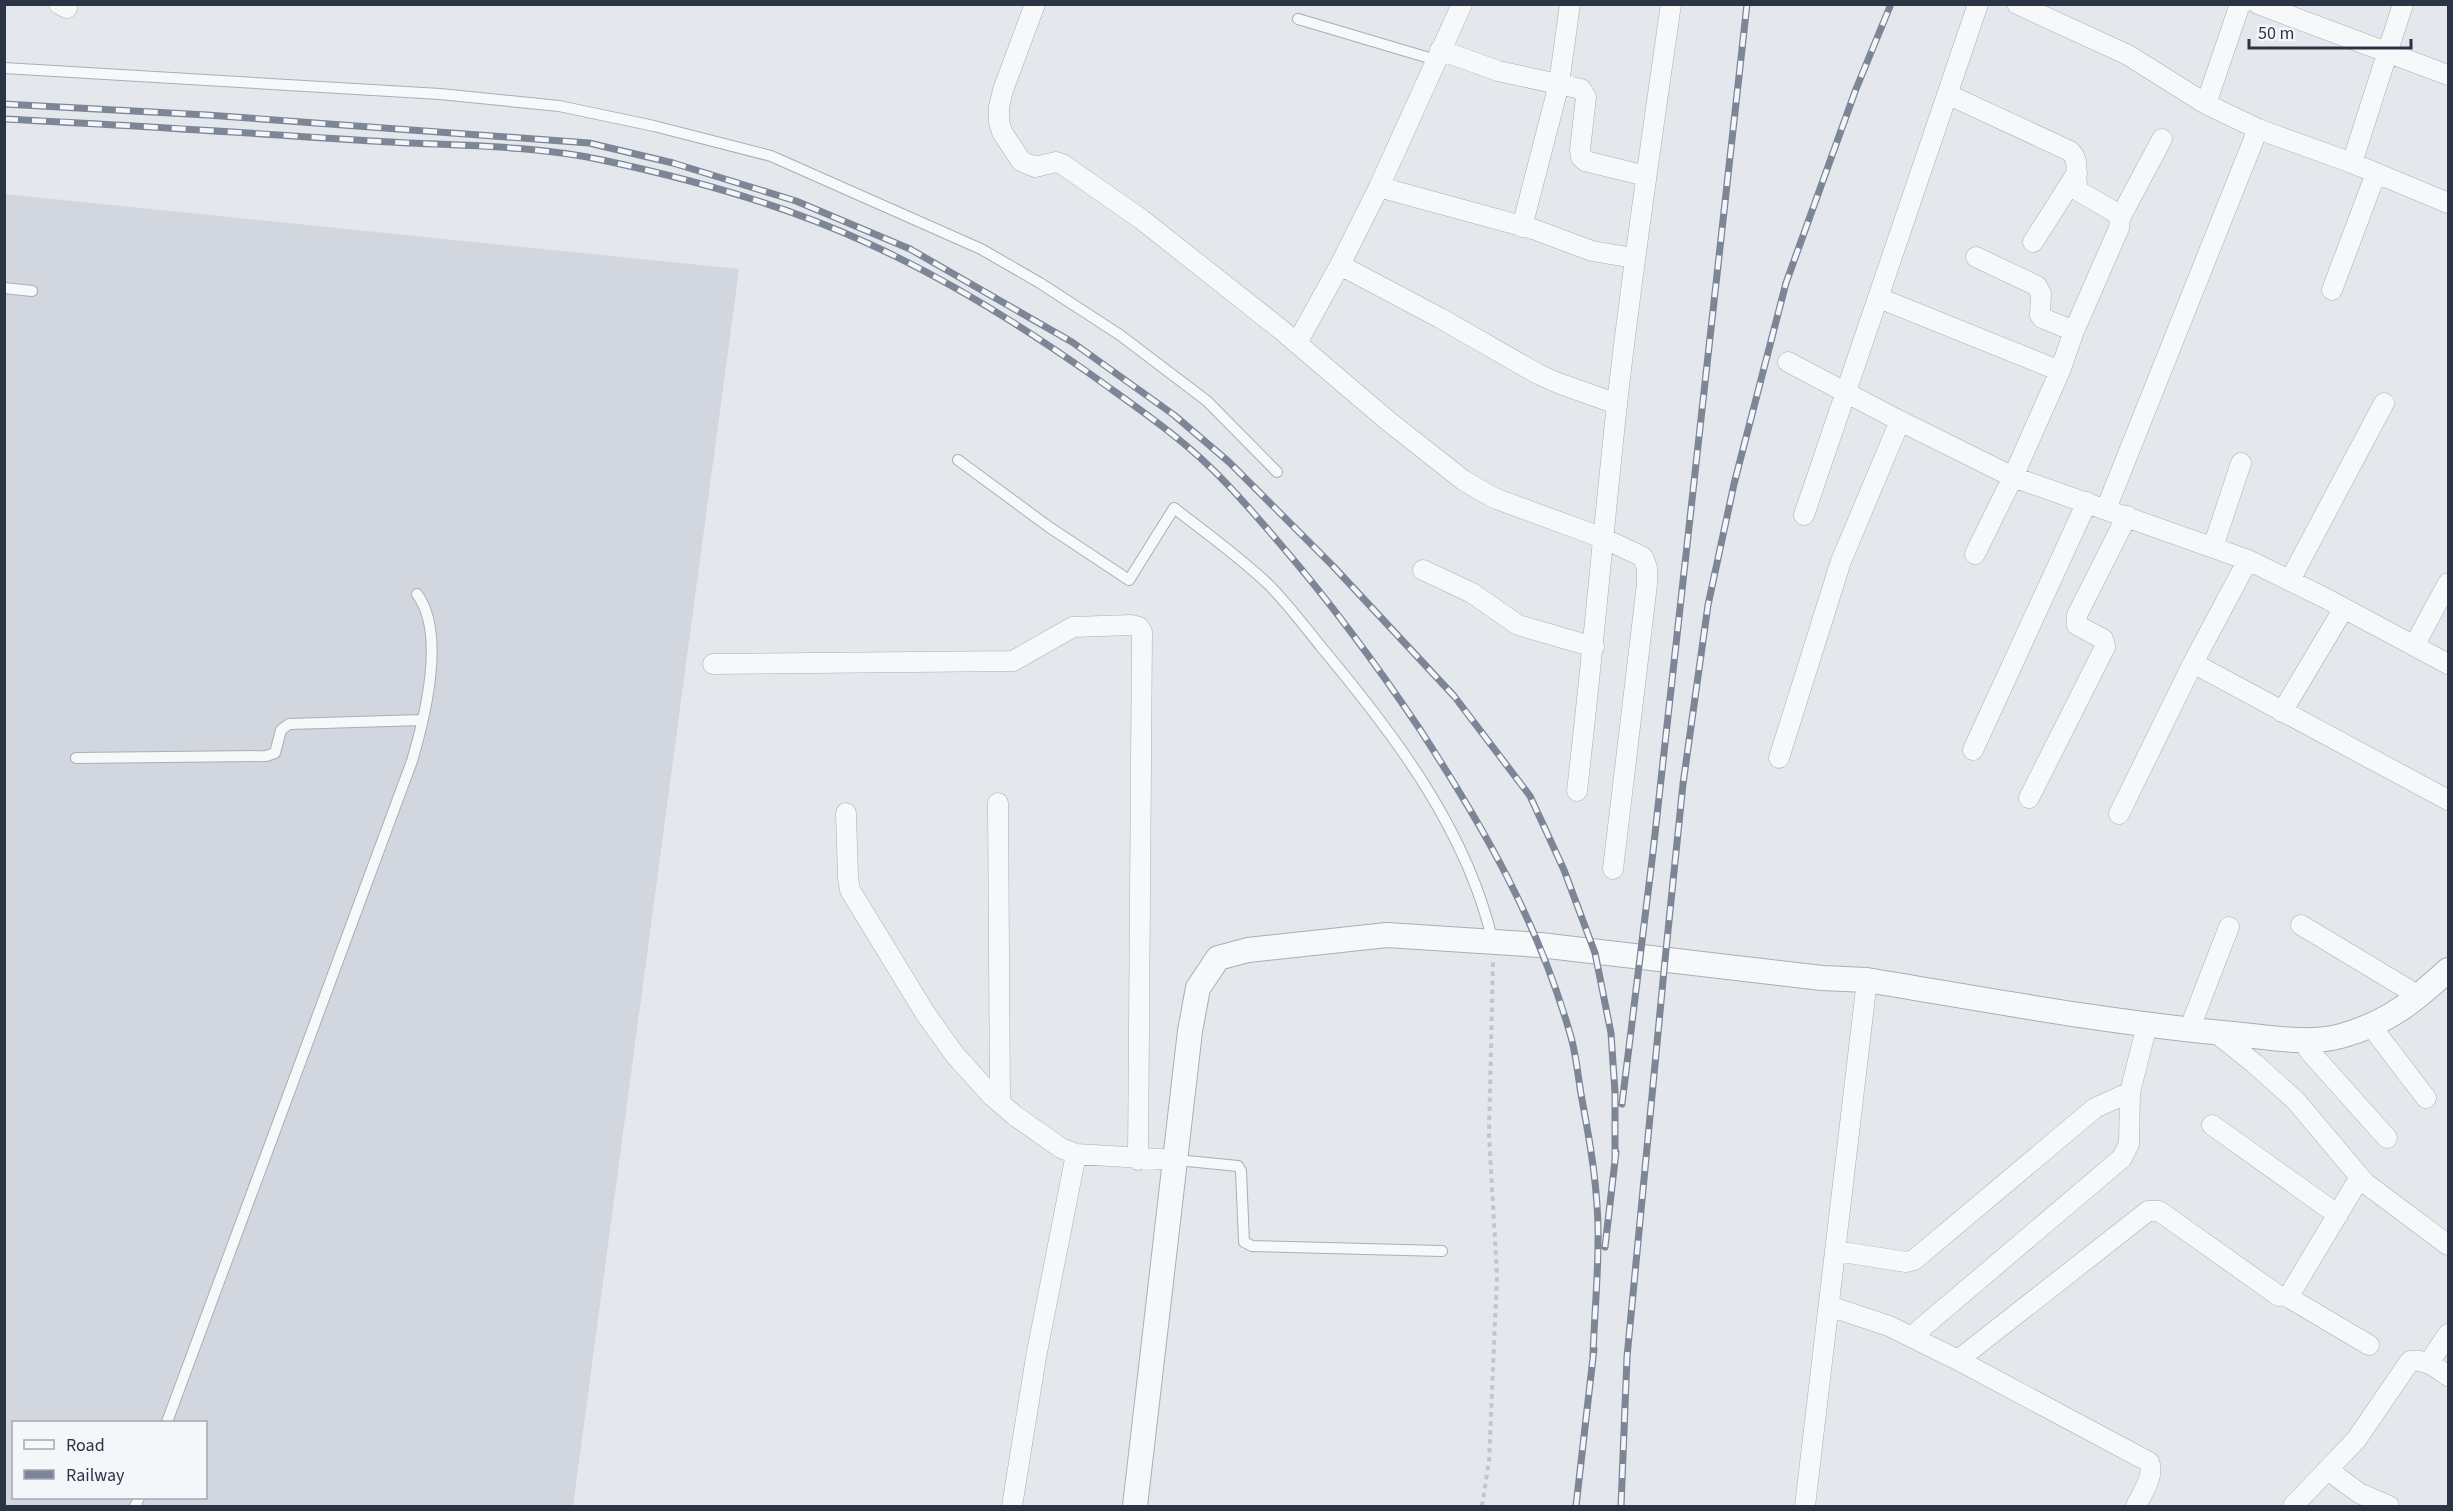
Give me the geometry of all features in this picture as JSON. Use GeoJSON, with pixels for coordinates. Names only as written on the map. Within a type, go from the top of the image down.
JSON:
{"type":"FeatureCollection","features":[{"type":"Feature","properties":{"kind":"street"},"geometry":{"type":"LineString","coordinates":[[1035,4],[1003,90],[999,108],[1002,132],[1018,157],[1035,167],[1056,162],[1062,164],[1141,219],[1297,343],[1462,480],[1494,498],[1604,538],[1642,557],[1647,568],[1613,869]]}},
{"type":"Feature","properties":{"kind":"street"},"geometry":{"type":"LineString","coordinates":[[1297,343],[1379,187],[1462,4]]}},
{"type":"Feature","properties":{"kind":"street"},"geometry":{"type":"LineString","coordinates":[[1522,227],[1559,84],[1570,4]]}},
{"type":"Feature","properties":{"kind":"street"},"geometry":{"type":"LineString","coordinates":[[1577,791],[1634,258],[1671,4]]}},
{"type":"Feature","properties":{"kind":"street"},"geometry":{"type":"LineString","coordinates":[[1804,515],[1949,95],[1978,4]]}},
{"type":"Feature","properties":{"kind":"street"},"geometry":{"type":"LineString","coordinates":[[2017,4],[2128,55],[2206,104],[2258,129],[2352,163],[2448,203]]}},
{"type":"Feature","properties":{"kind":"street"},"geometry":{"type":"LineString","coordinates":[[2206,104],[2239,7],[2242,4]]}},
{"type":"Feature","properties":{"kind":"street"},"geometry":{"type":"LineString","coordinates":[[2258,4],[2448,75]]}},
{"type":"Feature","properties":{"kind":"street"},"geometry":{"type":"LineString","coordinates":[[2352,163],[2403,4]]}},
{"type":"Feature","properties":{"kind":"street"},"geometry":{"type":"LineString","coordinates":[[1438,55],[1581,89],[1586,97],[1581,157],[1585,161],[1646,176]]}},
{"type":"Feature","properties":{"kind":"street"},"geometry":{"type":"LineString","coordinates":[[1949,95],[2070,151],[2077,162],[2077,188],[2080,192],[2114,211],[2120,218]]}},
{"type":"Feature","properties":{"kind":"street"},"geometry":{"type":"LineString","coordinates":[[1973,750],[2097,505],[2258,129]]}},
{"type":"Feature","properties":{"kind":"street"},"geometry":{"type":"LineString","coordinates":[[1975,554],[2013,477],[2060,371],[2074,331],[2119,228],[2120,218],[2162,139]]}},
{"type":"Feature","properties":{"kind":"street"},"geometry":{"type":"LineString","coordinates":[[2033,242],[2077,172]]}},
{"type":"Feature","properties":{"kind":"street"},"geometry":{"type":"LineString","coordinates":[[2332,290],[2376,173]]}},
{"type":"Feature","properties":{"kind":"street"},"geometry":{"type":"LineString","coordinates":[[1379,187],[1522,227],[1592,251],[1634,258]]}},
{"type":"Feature","properties":{"kind":"street"},"geometry":{"type":"LineString","coordinates":[[1976,257],[2037,286],[2041,294],[2040,315],[2042,318],[2074,331]]}},
{"type":"Feature","properties":{"kind":"street"},"geometry":{"type":"LineString","coordinates":[[1340,265],[1538,374],[1617,404]]}},
{"type":"Feature","properties":{"kind":"street"},"geometry":{"type":"LineString","coordinates":[[1879,298],[2060,371]]}},
{"type":"Feature","properties":{"kind":"street"},"geometry":{"type":"LineString","coordinates":[[1788,362],[2013,477],[2248,560],[2448,664]]}},
{"type":"Feature","properties":{"kind":"street"},"geometry":{"type":"LineString","coordinates":[[2290,580],[2384,403]]}},
{"type":"Feature","properties":{"kind":"street"},"geometry":{"type":"LineString","coordinates":[[1779,758],[1840,561],[1900,421]]}},
{"type":"Feature","properties":{"kind":"street"},"geometry":{"type":"LineString","coordinates":[[2213,548],[2241,463]]}},
{"type":"Feature","properties":{"kind":"street"},"geometry":{"type":"LineString","coordinates":[[2029,798],[2105,647],[2103,639],[2077,625],[2077,615],[2127,516]]}},
{"type":"Feature","properties":{"kind":"street"},"geometry":{"type":"LineString","coordinates":[[2119,814],[2193,663],[2248,560]]}},
{"type":"Feature","properties":{"kind":"street"},"geometry":{"type":"LineString","coordinates":[[1422,570],[1472,593],[1518,625],[1593,647]]}},
{"type":"Feature","properties":{"kind":"street"},"geometry":{"type":"LineString","coordinates":[[2415,646],[2448,583]]}},
{"type":"Feature","properties":{"kind":"street"},"geometry":{"type":"LineString","coordinates":[[2282,712],[2344,608]]}},
{"type":"Feature","properties":{"kind":"street"},"geometry":{"type":"LineString","coordinates":[[713,664],[1013,661],[1073,627],[1131,625],[1139,627],[1142,632],[1138,1160]]}},
{"type":"Feature","properties":{"kind":"street"},"geometry":{"type":"LineString","coordinates":[[2193,663],[2448,800]]}},
{"type":"Feature","properties":{"kind":"street"},"geometry":{"type":"LineString","coordinates":[[998,803],[1000,1103]]}},
{"type":"Feature","properties":{"kind":"street"},"geometry":{"type":"LineString","coordinates":[[846,813],[848,878],[857,903],[925,1013],[973,1077],[1000,1103],[1061,1148],[1076,1154],[1138,1160],[1177,1160]]}},
{"type":"Feature","properties":{"kind":"street"},"geometry":{"type":"LineString","coordinates":[[2301,925],[2419,996]]}},
{"type":"Feature","properties":{"kind":"street"},"geometry":{"type":"LineString","coordinates":[[2189,1030],[2229,927]]}},
{"type":"Feature","properties":{"kind":"street"},"geometry":{"type":"LineString","coordinates":[[1135,1506],[1161,1267],[1177,1160],[1190,1031],[1198,988],[1218,958],[1248,950],[1387,935],[1493,944],[1540,945],[1822,978],[1867,980],[2147,1025],[2302,1040],[2339,1036],[2371,1026],[2411,1004],[2448,970]]}},
{"type":"Feature","properties":{"kind":"street"},"geometry":{"type":"LineString","coordinates":[[1805,1506],[1867,980]]}},
{"type":"Feature","properties":{"kind":"street"},"geometry":{"type":"LineString","coordinates":[[1911,1337],[2122,1158],[2129,1144],[2130,1092],[2147,1025]]}},
{"type":"Feature","properties":{"kind":"street"},"geometry":{"type":"LineString","coordinates":[[2371,1026],[2426,1098]]}},
{"type":"Feature","properties":{"kind":"street"},"geometry":{"type":"LineString","coordinates":[[2215,1032],[2296,1101],[2360,1177],[2376,1192],[2448,1245]]}},
{"type":"Feature","properties":{"kind":"street"},"geometry":{"type":"LineString","coordinates":[[2302,1040],[2387,1138]]}},
{"type":"Feature","properties":{"kind":"street"},"geometry":{"type":"LineString","coordinates":[[1836,1251],[1906,1262],[1914,1260],[2095,1108],[2130,1092]]}},
{"type":"Feature","properties":{"kind":"street"},"geometry":{"type":"LineString","coordinates":[[2212,1125],[2338,1215]]}},
{"type":"Feature","properties":{"kind":"street"},"geometry":{"type":"LineString","coordinates":[[1012,1506],[1036,1357],[1076,1154]]}},
{"type":"Feature","properties":{"kind":"street"},"geometry":{"type":"LineString","coordinates":[[2286,1296],[2290,1294],[2360,1177]]}},
{"type":"Feature","properties":{"kind":"street"},"geometry":{"type":"LineString","coordinates":[[1958,1360],[2148,1211],[2159,1211],[2279,1296],[2286,1296],[2369,1345]]}},
{"type":"Feature","properties":{"kind":"street"},"geometry":{"type":"LineString","coordinates":[[1829,1306],[1889,1326],[1958,1360],[2149,1462],[2152,1469],[2150,1476],[2136,1506]]}},
{"type":"Feature","properties":{"kind":"street"},"geometry":{"type":"LineString","coordinates":[[2429,1363],[2448,1334]]}},
{"type":"Feature","properties":{"kind":"street"},"geometry":{"type":"LineString","coordinates":[[2293,1506],[2365,1428],[2410,1361],[2416,1359],[2429,1363],[2448,1376]]}},
{"type":"Feature","properties":{"kind":"street"},"geometry":{"type":"LineString","coordinates":[[2328,1470],[2359,1493],[2389,1506]]}},
{"type":"Feature","properties":{"kind":"lane"},"geometry":{"type":"LineString","coordinates":[[1298,19],[1438,55]]}},
{"type":"Feature","properties":{"kind":"lane"},"geometry":{"type":"LineString","coordinates":[[4,68],[440,94],[559,106],[654,126],[771,156],[981,249],[1040,283],[1120,334],[1207,401],[1277,472]]}},
{"type":"Feature","properties":{"kind":"lane"},"geometry":{"type":"LineString","coordinates":[[4,288],[32,291]]}},
{"type":"Feature","properties":{"kind":"lane"},"geometry":{"type":"LineString","coordinates":[[958,460],[1049,527],[1129,580],[1174,508],[1271,587],[1350,681],[1430,792],[1470,872],[1493,944]]}},
{"type":"Feature","properties":{"kind":"lane"},"geometry":{"type":"LineString","coordinates":[[166,1421],[412,761],[422,720],[431,662],[432,638],[429,620],[417,594]]}},
{"type":"Feature","properties":{"kind":"lane"},"geometry":{"type":"LineString","coordinates":[[76,758],[266,756],[275,753],[281,730],[289,724],[422,720]]}},
{"type":"Feature","properties":{"kind":"lane"},"geometry":{"type":"LineString","coordinates":[[1177,1160],[1238,1166],[1242,1171],[1242,1232],[1244,1242],[1252,1246],[1442,1251]]}},
{"type":"Feature","properties":{"kind":"path"},"geometry":{"type":"LineString","coordinates":[[1482,1506],[1489,1461],[1497,1276],[1489,1134],[1493,944]]}},
{"type":"Feature","properties":{"kind":"shaded area"},"geometry":{"type":"Polygon","coordinates":[[[4,194],[739,269],[573,1506],[5,1506],[4,194]]]}},
{"type":"Feature","properties":{"kind":"railway"},"geometry":{"type":"LineString","coordinates":[[1622,1104],[1653,852],[1747,4]]}},
{"type":"Feature","properties":{"kind":"railway"},"geometry":{"type":"LineString","coordinates":[[1621,1506],[1627,1357],[1665,960],[1683,784],[1708,605],[1734,484],[1786,283],[1856,89],[1891,4]]}},
{"type":"Feature","properties":{"kind":"railway"},"geometry":{"type":"LineString","coordinates":[[4,104],[207,115],[589,143],[673,163],[796,201],[910,249],[1072,342],[1174,415],[1229,462],[1333,566],[1454,696],[1530,796],[1564,870],[1595,953],[1611,1033],[1615,1093],[1615,1158]]}},
{"type":"Feature","properties":{"kind":"railway"},"geometry":{"type":"LineString","coordinates":[[4,119],[516,148],[574,155],[669,175],[769,204],[834,228],[895,256],[982,303],[1093,376],[1168,431],[1197,455],[1238,496],[1300,567],[1353,634],[1403,704],[1466,802],[1526,915],[1558,995],[1571,1037],[1591,1149],[1598,1223],[1593,1357]]}},
{"type":"Feature","properties":{"kind":"railway"},"geometry":{"type":"LineString","coordinates":[[1605,1247],[1616,1152]]}},
{"type":"Feature","properties":{"kind":"railway"},"geometry":{"type":"LineString","coordinates":[[1576,1506],[1594,1349]]}}]}
